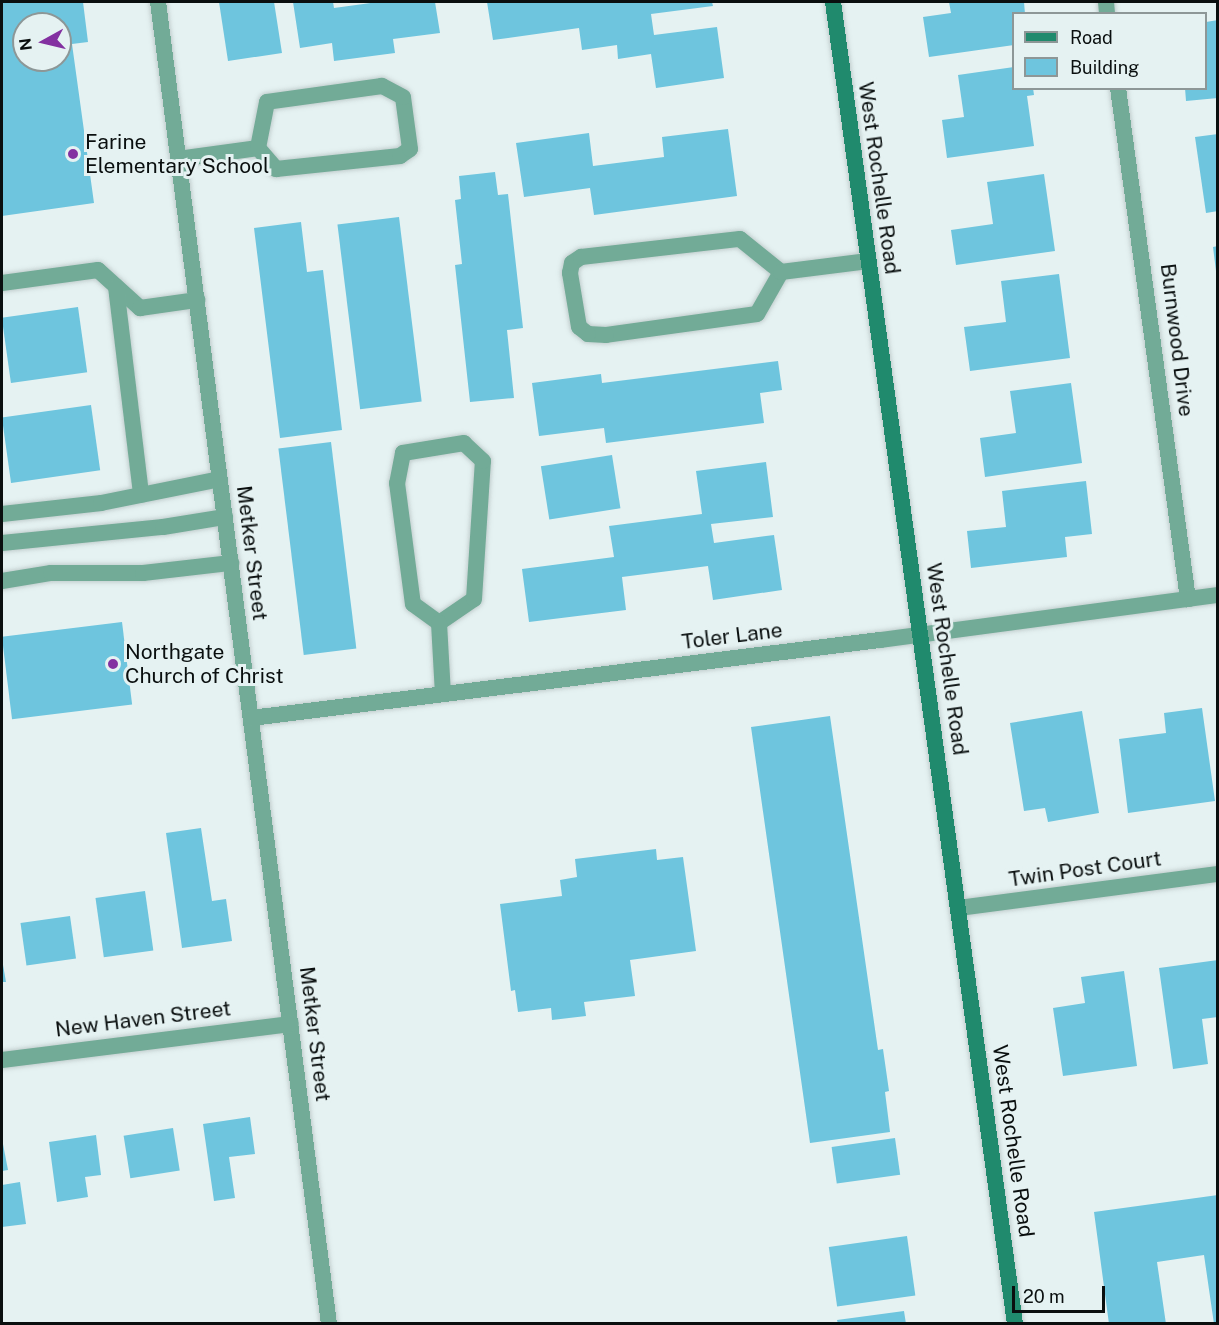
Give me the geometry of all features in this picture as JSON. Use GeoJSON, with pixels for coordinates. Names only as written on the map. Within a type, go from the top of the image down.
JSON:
{"type":"FeatureCollection","features":[{"type":"Feature","properties":{"kind":"main road","name":"West Rochelle Road"},"geometry":{"type":"LineString","coordinates":[[833,2],[1015,1323]]}},
{"type":"Feature","properties":{"kind":"street","name":"Metker Street"},"geometry":{"type":"LineString","coordinates":[[158,2],[329,1323]]}},
{"type":"Feature","properties":{"kind":"street"},"geometry":{"type":"LineString","coordinates":[[381,86],[403,98],[410,149],[400,156],[276,169],[258,148],[267,102],[381,86]]}},
{"type":"Feature","properties":{"kind":"street","name":"Burnwood Drive"},"geometry":{"type":"LineString","coordinates":[[1118,90],[1188,599]]}},
{"type":"Feature","properties":{"kind":"street"},"geometry":{"type":"LineString","coordinates":[[178,159],[258,148]]}},
{"type":"Feature","properties":{"kind":"street"},"geometry":{"type":"LineString","coordinates":[[780,272],[757,314],[606,335],[588,334],[579,327],[570,273],[572,263],[581,257],[740,238],[780,272],[868,261]]}},
{"type":"Feature","properties":{"kind":"street"},"geometry":{"type":"LineString","coordinates":[[2,283],[98,270],[140,308],[197,300]]}},
{"type":"Feature","properties":{"kind":"street"},"geometry":{"type":"LineString","coordinates":[[116,287],[141,495]]}},
{"type":"Feature","properties":{"kind":"street"},"geometry":{"type":"LineString","coordinates":[[464,443],[483,461],[474,599],[439,623],[413,604],[397,483],[404,453],[464,443]]}},
{"type":"Feature","properties":{"kind":"street"},"geometry":{"type":"LineString","coordinates":[[2,514],[101,502],[220,479]]}},
{"type":"Feature","properties":{"kind":"street"},"geometry":{"type":"LineString","coordinates":[[2,543],[163,527],[225,517]]}},
{"type":"Feature","properties":{"kind":"street"},"geometry":{"type":"LineString","coordinates":[[2,582],[51,573],[143,573],[231,563]]}},
{"type":"Feature","properties":{"kind":"street","name":"Toler Lane"},"geometry":{"type":"LineString","coordinates":[[251,718],[921,635],[1218,595]]}},
{"type":"Feature","properties":{"kind":"street"},"geometry":{"type":"LineString","coordinates":[[439,623],[443,694]]}},
{"type":"Feature","properties":{"kind":"street","name":"Twin Post Court"},"geometry":{"type":"LineString","coordinates":[[959,908],[1218,874]]}},
{"type":"Feature","properties":{"kind":"street","name":"New Haven Street"},"geometry":{"type":"LineString","coordinates":[[2,1060],[291,1024]]}},
{"type":"Feature","properties":{"kind":"building"},"geometry":{"type":"Polygon","coordinates":[[[2,2],[83,2],[88,42],[72,44],[94,203],[2,216],[2,2]]]}},
{"type":"Feature","properties":{"kind":"building"},"geometry":{"type":"Polygon","coordinates":[[[219,2],[274,2],[282,53],[228,61],[219,2]]]}},
{"type":"Feature","properties":{"kind":"building"},"geometry":{"type":"Polygon","coordinates":[[[293,2],[333,2],[334,8],[378,2],[435,2],[440,33],[393,39],[395,53],[334,61],[332,43],[300,48],[293,2]]]}},
{"type":"Feature","properties":{"kind":"building"},"geometry":{"type":"Polygon","coordinates":[[[487,2],[712,2],[713,6],[651,14],[654,35],[717,27],[724,78],[656,88],[651,54],[618,59],[617,45],[582,50],[579,28],[493,40],[487,2]]]}},
{"type":"Feature","properties":{"kind":"building"},"geometry":{"type":"Polygon","coordinates":[[[949,2],[1024,2],[1025,12],[1012,12],[1012,45],[929,57],[923,17],[951,13],[949,2]]]}},
{"type":"Feature","properties":{"kind":"building"},"geometry":{"type":"Polygon","coordinates":[[[1218,20],[1218,98],[1186,101],[1185,90],[1207,90],[1207,22],[1218,20]]]}},
{"type":"Feature","properties":{"kind":"building"},"geometry":{"type":"Polygon","coordinates":[[[1012,67],[1012,90],[1033,90],[1034,95],[1027,96],[1034,146],[947,158],[942,120],[964,117],[958,75],[1012,67]]]}},
{"type":"Feature","properties":{"kind":"building"},"geometry":{"type":"Polygon","coordinates":[[[728,129],[737,196],[594,215],[590,188],[524,197],[516,143],[589,133],[593,166],[664,157],[662,137],[728,129]]]}},
{"type":"Feature","properties":{"kind":"building"},"geometry":{"type":"Polygon","coordinates":[[[1218,134],[1218,211],[1206,213],[1195,137],[1218,134]]]}},
{"type":"Feature","properties":{"kind":"building"},"geometry":{"type":"Polygon","coordinates":[[[495,172],[498,195],[508,194],[523,328],[507,330],[514,398],[470,402],[455,265],[462,264],[455,200],[461,199],[459,176],[495,172]]]}},
{"type":"Feature","properties":{"kind":"building"},"geometry":{"type":"Polygon","coordinates":[[[1044,174],[1055,251],[956,265],[951,230],[993,224],[987,182],[1044,174]]]}},
{"type":"Feature","properties":{"kind":"building"},"geometry":{"type":"Polygon","coordinates":[[[399,217],[422,402],[360,409],[337,225],[399,217]]]}},
{"type":"Feature","properties":{"kind":"building"},"geometry":{"type":"Polygon","coordinates":[[[301,222],[307,272],[323,270],[342,430],[280,438],[254,228],[301,222]]]}},
{"type":"Feature","properties":{"kind":"building"},"geometry":{"type":"Polygon","coordinates":[[[1218,246],[1218,271],[1216,271],[1213,247],[1218,246]]]}},
{"type":"Feature","properties":{"kind":"building"},"geometry":{"type":"Polygon","coordinates":[[[1059,274],[1070,358],[970,371],[964,327],[1006,322],[1001,281],[1059,274]]]}},
{"type":"Feature","properties":{"kind":"building"},"geometry":{"type":"Polygon","coordinates":[[[78,307],[87,372],[11,383],[2,318],[78,307]]]}},
{"type":"Feature","properties":{"kind":"building"},"geometry":{"type":"Polygon","coordinates":[[[778,361],[782,390],[760,393],[764,423],[606,443],[604,428],[539,436],[532,383],[601,374],[602,383],[778,361]]]}},
{"type":"Feature","properties":{"kind":"building"},"geometry":{"type":"Polygon","coordinates":[[[1071,383],[1082,463],[985,477],[980,438],[1016,433],[1010,391],[1071,383]]]}},
{"type":"Feature","properties":{"kind":"building"},"geometry":{"type":"Polygon","coordinates":[[[91,405],[100,470],[11,483],[2,418],[91,405]]]}},
{"type":"Feature","properties":{"kind":"building"},"geometry":{"type":"Polygon","coordinates":[[[331,442],[356,648],[304,655],[278,448],[331,442]]]}},
{"type":"Feature","properties":{"kind":"building"},"geometry":{"type":"Polygon","coordinates":[[[612,455],[620,508],[549,520],[541,466],[612,455]]]}},
{"type":"Feature","properties":{"kind":"building"},"geometry":{"type":"Polygon","coordinates":[[[766,462],[773,517],[711,524],[714,543],[774,535],[782,590],[713,600],[708,566],[622,577],[626,610],[529,622],[522,569],[614,557],[609,526],[702,514],[696,471],[766,462]]]}},
{"type":"Feature","properties":{"kind":"building"},"geometry":{"type":"Polygon","coordinates":[[[1086,481],[1092,534],[1065,537],[1067,557],[971,568],[967,531],[1006,527],[1002,491],[1086,481]]]}},
{"type":"Feature","properties":{"kind":"building","name":"Northgate Church of Christ"},"geometry":{"type":"Polygon","coordinates":[[[122,622],[132,704],[12,719],[2,637],[122,622]]]}},
{"type":"Feature","properties":{"kind":"building"},"geometry":{"type":"Polygon","coordinates":[[[1202,708],[1215,801],[1128,813],[1119,739],[1166,733],[1164,713],[1202,708]]]}},
{"type":"Feature","properties":{"kind":"building"},"geometry":{"type":"Polygon","coordinates":[[[1082,711],[1099,813],[1048,822],[1045,808],[1024,811],[1010,723],[1082,711]]]}},
{"type":"Feature","properties":{"kind":"building"},"geometry":{"type":"Polygon","coordinates":[[[830,716],[878,1050],[883,1049],[889,1091],[885,1092],[890,1132],[810,1143],[751,727],[830,716]]]}},
{"type":"Feature","properties":{"kind":"building"},"geometry":{"type":"Polygon","coordinates":[[[201,828],[212,901],[226,899],[232,941],[182,948],[166,833],[201,828]]]}},
{"type":"Feature","properties":{"kind":"building"},"geometry":{"type":"Polygon","coordinates":[[[656,849],[657,860],[683,857],[696,951],[630,960],[635,996],[584,1002],[586,1016],[552,1020],[551,1008],[518,1012],[515,990],[511,991],[500,904],[562,896],[560,880],[577,877],[575,859],[656,849]]]}},
{"type":"Feature","properties":{"kind":"building"},"geometry":{"type":"Polygon","coordinates":[[[145,891],[153,950],[104,957],[95,898],[145,891]]]}},
{"type":"Feature","properties":{"kind":"building"},"geometry":{"type":"Polygon","coordinates":[[[70,916],[76,959],[26,966],[20,923],[70,916]]]}},
{"type":"Feature","properties":{"kind":"building"},"geometry":{"type":"Polygon","coordinates":[[[2,959],[6,982],[2,982],[2,959]]]}},
{"type":"Feature","properties":{"kind":"building"},"geometry":{"type":"Polygon","coordinates":[[[1218,960],[1218,1017],[1202,1019],[1208,1064],[1173,1069],[1159,968],[1218,960]]]}},
{"type":"Feature","properties":{"kind":"building"},"geometry":{"type":"Polygon","coordinates":[[[1124,971],[1137,1066],[1063,1076],[1053,1008],[1085,1003],[1081,977],[1124,971]]]}},
{"type":"Feature","properties":{"kind":"building"},"geometry":{"type":"Polygon","coordinates":[[[250,1117],[255,1154],[229,1157],[235,1198],[214,1201],[203,1124],[250,1117]]]}},
{"type":"Feature","properties":{"kind":"building"},"geometry":{"type":"Polygon","coordinates":[[[173,1128],[180,1170],[130,1178],[124,1136],[173,1128]]]}},
{"type":"Feature","properties":{"kind":"building"},"geometry":{"type":"Polygon","coordinates":[[[96,1135],[101,1175],[85,1177],[88,1197],[57,1202],[49,1142],[96,1135]]]}},
{"type":"Feature","properties":{"kind":"building"},"geometry":{"type":"Polygon","coordinates":[[[895,1138],[900,1175],[837,1184],[832,1147],[895,1138]]]}},
{"type":"Feature","properties":{"kind":"building"},"geometry":{"type":"Polygon","coordinates":[[[2,1139],[8,1170],[2,1171],[2,1139]]]}},
{"type":"Feature","properties":{"kind":"building"},"geometry":{"type":"Polygon","coordinates":[[[20,1182],[26,1224],[2,1227],[2,1185],[20,1182]]]}},
{"type":"Feature","properties":{"kind":"building"},"geometry":{"type":"Polygon","coordinates":[[[1218,1195],[1218,1324],[1214,1324],[1204,1255],[1157,1262],[1166,1324],[1109,1324],[1094,1212],[1218,1195]]]}},
{"type":"Feature","properties":{"kind":"building"},"geometry":{"type":"Polygon","coordinates":[[[907,1236],[915,1295],[837,1306],[829,1247],[907,1236]]]}},
{"type":"Feature","properties":{"kind":"building"},"geometry":{"type":"Polygon","coordinates":[[[904,1311],[906,1324],[838,1324],[837,1320],[904,1311]]]}},
{"type":"Feature","properties":{"kind":"place","name":"Farine Elementary School"},"geometry":{"type":"Point","coordinates":[73,154]}},
{"type":"Feature","properties":{"kind":"place","name":"Northgate Church of Christ"},"geometry":{"type":"Point","coordinates":[113,664]}}]}
